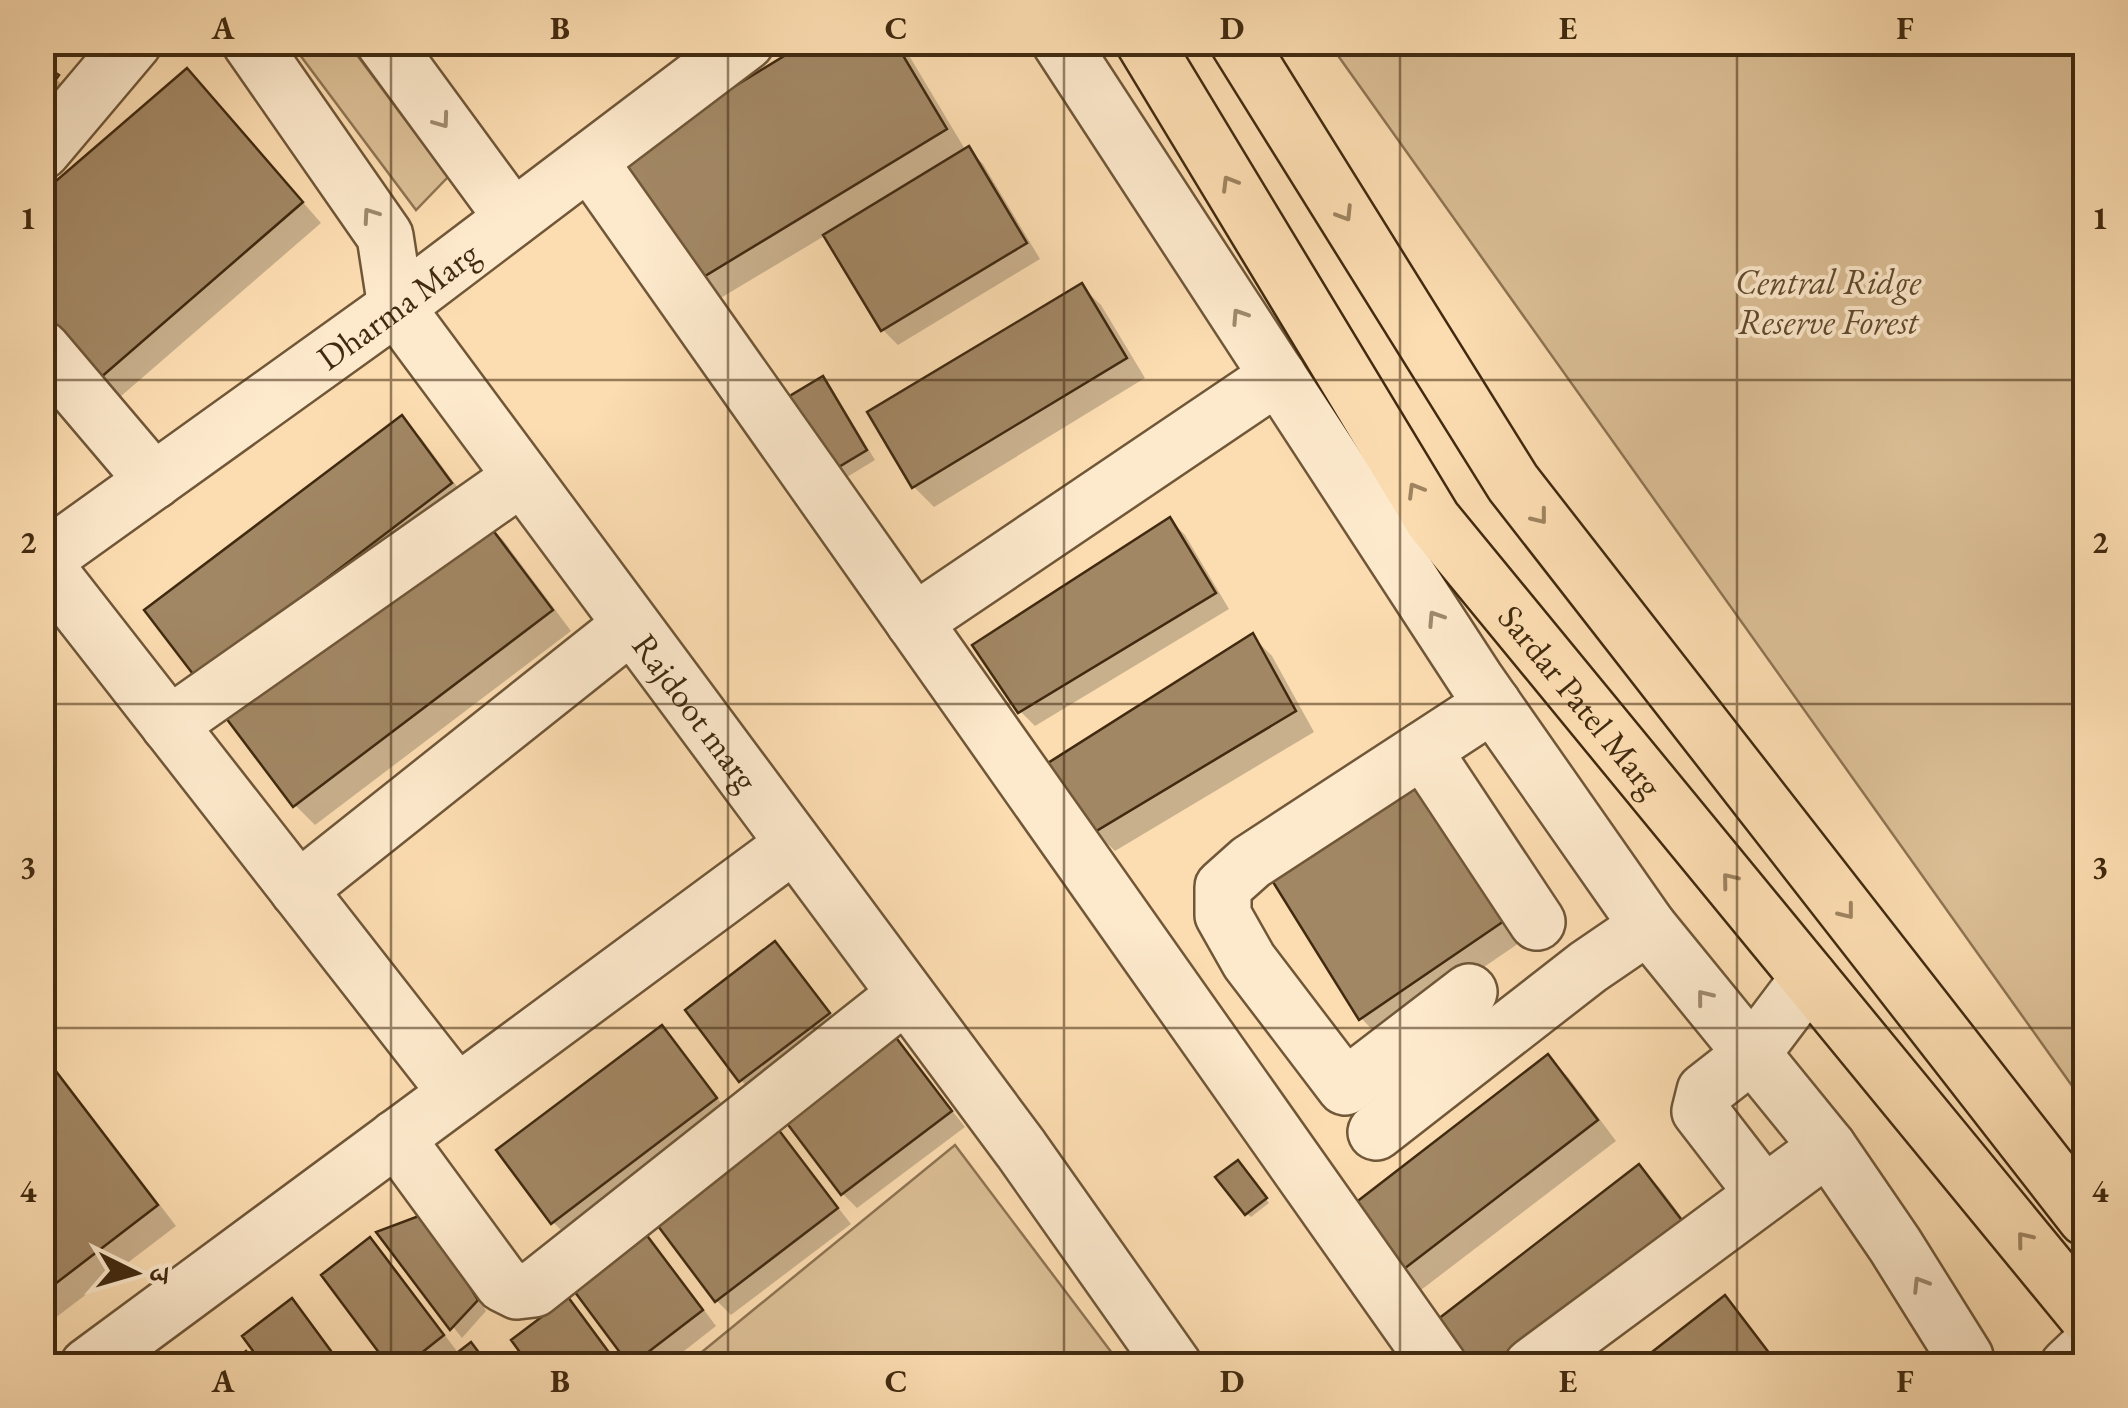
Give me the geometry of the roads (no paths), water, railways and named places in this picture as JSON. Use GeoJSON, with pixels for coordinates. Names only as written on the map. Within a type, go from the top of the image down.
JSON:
{"type":"FeatureCollection","features":[{"type":"Feature","properties":{"kind":"main road","name":"Sardar Patel Marg"},"geometry":{"type":"LineString","coordinates":[[1144,42],[1433,520],[2086,1314]]}},
{"type":"Feature","properties":{"kind":"main road"},"geometry":{"type":"LineString","coordinates":[[1238,42],[1513,483],[2086,1218]]}},
{"type":"Feature","properties":{"kind":"street"},"geometry":{"type":"LineString","coordinates":[[42,152],[134,42]]}},
{"type":"Feature","properties":{"kind":"street","name":"Rajdoot marg"},"geometry":{"type":"LineString","coordinates":[[250,42],[384,236],[396,306],[1022,1150],[1174,1366]]}},
{"type":"Feature","properties":{"kind":"street"},"geometry":{"type":"LineString","coordinates":[[384,42],[513,218]]}},
{"type":"Feature","properties":{"kind":"street","name":"Dharma Marg"},"geometry":{"type":"LineString","coordinates":[[42,561],[396,306],[746,42]]}},
{"type":"Feature","properties":{"kind":"street"},"geometry":{"type":"LineString","coordinates":[[1060,42],[1484,692],[1648,926],[1828,1147],[1895,1245],[1965,1357],[1957,1366]]}},
{"type":"Feature","properties":{"kind":"street"},"geometry":{"type":"LineString","coordinates":[[590,161],[1438,1366]]}},
{"type":"Feature","properties":{"kind":"street"},"geometry":{"type":"LineString","coordinates":[[42,349],[154,481]]}},
{"type":"Feature","properties":{"kind":"street"},"geometry":{"type":"LineString","coordinates":[[914,622],[1278,376]]}},
{"type":"Feature","properties":{"kind":"street"},"geometry":{"type":"LineString","coordinates":[[170,725],[522,476]]}},
{"type":"Feature","properties":{"kind":"street"},"geometry":{"type":"LineString","coordinates":[[42,561],[457,1093]]}},
{"type":"Feature","properties":{"kind":"street"},"geometry":{"type":"LineString","coordinates":[[298,890],[630,624]]}},
{"type":"Feature","properties":{"kind":"street"},"geometry":{"type":"LineString","coordinates":[[1345,1088],[1248,961],[1223,916],[1223,887],[1252,862],[1422,750],[1533,642]]}},
{"type":"Feature","properties":{"kind":"street"},"geometry":{"type":"LineString","coordinates":[[1422,750],[1537,922]]}},
{"type":"Feature","properties":{"kind":"street"},"geometry":{"type":"LineString","coordinates":[[93,1364],[794,845]]}},
{"type":"Feature","properties":{"kind":"street"},"geometry":{"type":"LineString","coordinates":[[1376,1132],[1648,926]]}},
{"type":"Feature","properties":{"kind":"street"},"geometry":{"type":"LineString","coordinates":[[1764,1194],[1700,1111],[1705,1091],[1751,1056],[1809,978]]}},
{"type":"Feature","properties":{"kind":"street"},"geometry":{"type":"LineString","coordinates":[[1278,1138],[1469,992]]}},
{"type":"Feature","properties":{"kind":"street"},"geometry":{"type":"LineString","coordinates":[[396,1138],[503,1284],[516,1291],[534,1289],[906,994]]}},
{"type":"Feature","properties":{"kind":"street"},"geometry":{"type":"LineString","coordinates":[[1532,1366],[1828,1147]]}},
{"type":"Feature","properties":{"kind":"street"},"geometry":{"type":"LineString","coordinates":[[2068,1366],[2086,1349]]}},
{"type":"Feature","properties":{"kind":"park label","name":"Central Ridge Reserve Forest"},"geometry":{"type":"Point","coordinates":[1828,301]}}]}
